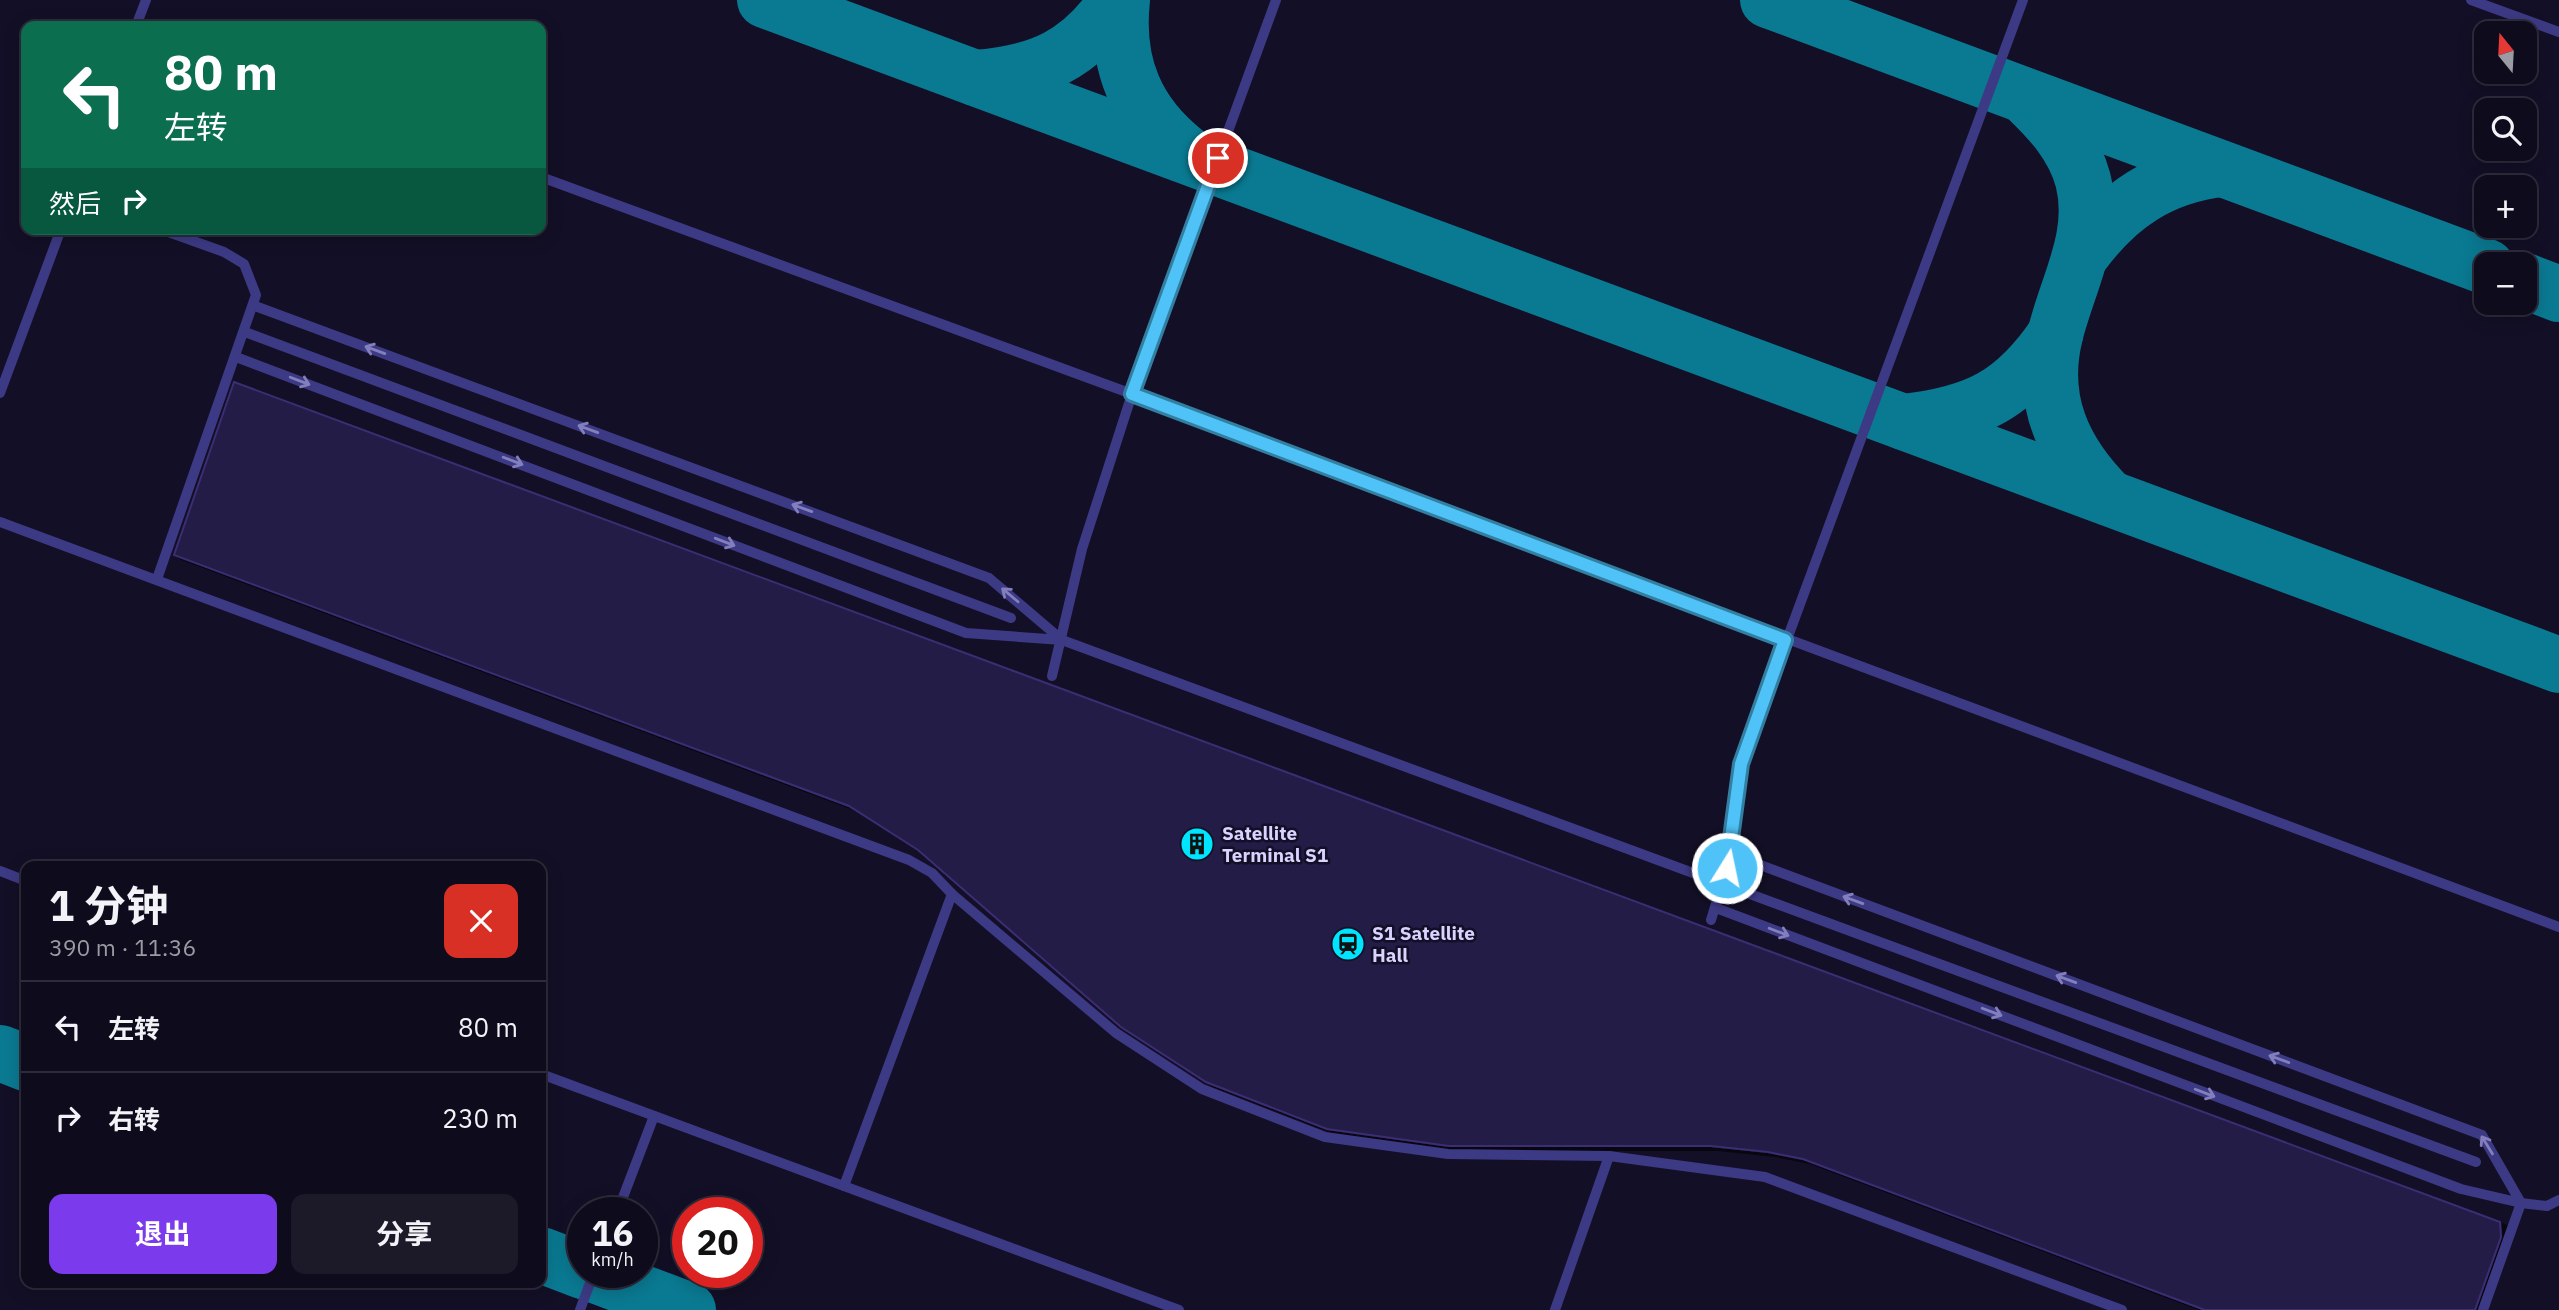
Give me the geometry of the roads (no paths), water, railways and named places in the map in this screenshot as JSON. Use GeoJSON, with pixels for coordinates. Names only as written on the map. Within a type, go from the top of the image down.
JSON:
{"type":"FeatureCollection","features":[{"type":"Feature","properties":{"kind":"lane"},"geometry":{"type":"LineString","coordinates":[[138,21],[146,0]]}},
{"type":"Feature","properties":{"kind":"lane"},"geometry":{"type":"LineString","coordinates":[[1052,676],[1082,549],[1132,394],[1276,0]]}},
{"type":"Feature","properties":{"kind":"lane"},"geometry":{"type":"LineString","coordinates":[[1711,920],[1731,854],[1741,764],[2023,0]]}},
{"type":"Feature","properties":{"kind":"lane"},"geometry":{"type":"LineString","coordinates":[[2471,0],[2559,32]]}},
{"type":"Feature","properties":{"kind":"lane"},"geometry":{"type":"LineString","coordinates":[[546,179],[1132,394],[2559,927]]}},
{"type":"Feature","properties":{"kind":"lane"},"geometry":{"type":"LineString","coordinates":[[0,393],[59,235]]}},
{"type":"Feature","properties":{"kind":"lane"},"geometry":{"type":"LineString","coordinates":[[157,579],[255,306],[256,295],[244,264],[224,253],[176,235]]}},
{"type":"Feature","properties":{"kind":"lane"},"geometry":{"type":"LineString","coordinates":[[255,306],[989,578],[1062,640]]}},
{"type":"Feature","properties":{"kind":"lane"},"geometry":{"type":"LineString","coordinates":[[245,332],[1011,618]]}},
{"type":"Feature","properties":{"kind":"lane"},"geometry":{"type":"LineString","coordinates":[[236,357],[966,632],[1062,640],[1723,881],[2476,1162]]}},
{"type":"Feature","properties":{"kind":"lane"},"geometry":{"type":"LineString","coordinates":[[0,522],[909,860],[932,873],[952,894],[1116,1033],[1202,1089],[1325,1137],[1448,1154],[1609,1156],[1765,1177],[2122,1310]]}},
{"type":"Feature","properties":{"kind":"lane"},"geometry":{"type":"LineString","coordinates":[[1731,854],[2482,1135],[2521,1203],[2483,1310]]}},
{"type":"Feature","properties":{"kind":"lane"},"geometry":{"type":"LineString","coordinates":[[0,871],[21,879]]}},
{"type":"Feature","properties":{"kind":"lane"},"geometry":{"type":"LineString","coordinates":[[844,1186],[952,894]]}},
{"type":"Feature","properties":{"kind":"lane"},"geometry":{"type":"LineString","coordinates":[[1716,908],[2461,1189],[2547,1206],[2559,1200]]}},
{"type":"Feature","properties":{"kind":"lane"},"geometry":{"type":"LineString","coordinates":[[546,1076],[1179,1310]]}},
{"type":"Feature","properties":{"kind":"lane"},"geometry":{"type":"LineString","coordinates":[[623,1197],[654,1116]]}},
{"type":"Feature","properties":{"kind":"lane"},"geometry":{"type":"LineString","coordinates":[[1555,1310],[1609,1156]]}},
{"type":"Feature","properties":{"kind":"lane"},"geometry":{"type":"LineString","coordinates":[[580,1310],[588,1288]]}},
{"type":"Feature","properties":{"kind":"place","name":"Satellite Terminal S1"},"geometry":{"type":"Point","coordinates":[1197,844]}},
{"type":"Feature","properties":{"kind":"place","name":"S1 Satellite Hall"},"geometry":{"type":"Point","coordinates":[1348,944]}}]}
